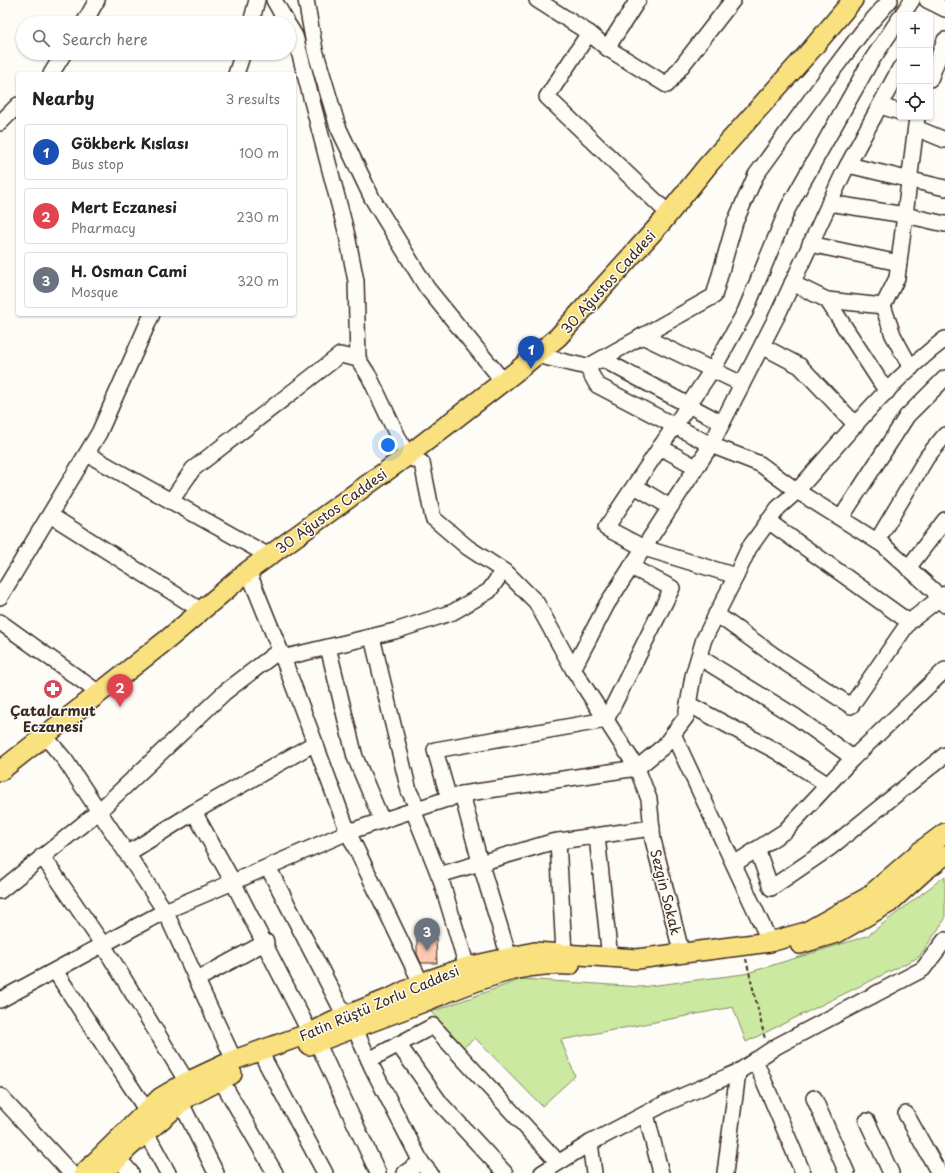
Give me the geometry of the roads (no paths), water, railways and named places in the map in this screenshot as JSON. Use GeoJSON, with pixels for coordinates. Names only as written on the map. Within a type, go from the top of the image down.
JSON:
{"type":"FeatureCollection","features":[{"type":"Feature","properties":{"kind":"main road","name":"30 Ağustos Caddesi"},"geometry":{"type":"LineString","coordinates":[[0,771],[202,611],[248,571],[407,456],[503,382],[558,337],[669,214],[708,165],[810,51],[852,0]]}},
{"type":"Feature","properties":{"kind":"main road","name":"Fatin Rüştü Zorlu Caddesi"},"geometry":{"type":"LineString","coordinates":[[350,1022],[393,997],[421,983],[467,967],[509,957],[535,952],[564,953],[610,959],[637,959],[770,942],[806,932],[868,898],[922,850],[945,833]]}},
{"type":"Feature","properties":{"kind":"main road","name":"Fatin Rüştü Zorlu Caddesi"},"geometry":{"type":"LineString","coordinates":[[104,1173],[129,1147],[188,1097],[242,1069],[265,1061],[314,1037],[350,1022],[508,970],[560,964],[646,970],[680,963],[768,953],[837,933],[889,903],[922,872],[945,855]]}},
{"type":"Feature","properties":{"kind":"main road","name":"Fatin Rüştü Zorlu Caddesi"},"geometry":{"type":"LineString","coordinates":[[84,1173],[160,1098],[187,1082],[234,1060],[314,1037]]}},
{"type":"Feature","properties":{"kind":"street"},"geometry":{"type":"LineString","coordinates":[[88,16],[97,0]]}},
{"type":"Feature","properties":{"kind":"street"},"geometry":{"type":"LineString","coordinates":[[253,16],[257,0]]}},
{"type":"Feature","properties":{"kind":"street"},"geometry":{"type":"LineString","coordinates":[[274,0],[283,16]]}},
{"type":"Feature","properties":{"kind":"street"},"geometry":{"type":"LineString","coordinates":[[306,0],[316,50],[338,127],[372,198],[427,288],[503,382]]}},
{"type":"Feature","properties":{"kind":"street"},"geometry":{"type":"LineString","coordinates":[[537,0],[589,33],[607,48],[667,85],[733,0]]}},
{"type":"Feature","properties":{"kind":"street"},"geometry":{"type":"LineString","coordinates":[[607,48],[638,0]]}},
{"type":"Feature","properties":{"kind":"street"},"geometry":{"type":"LineString","coordinates":[[536,355],[587,367],[714,296],[735,222],[756,175],[818,90],[890,0]]}},
{"type":"Feature","properties":{"kind":"street"},"geometry":{"type":"LineString","coordinates":[[904,12],[912,0]]}},
{"type":"Feature","properties":{"kind":"street"},"geometry":{"type":"LineString","coordinates":[[736,576],[644,548],[606,528],[689,405],[745,312],[788,208],[869,64],[897,22]]}},
{"type":"Feature","properties":{"kind":"street"},"geometry":{"type":"LineString","coordinates":[[589,33],[547,97],[669,214]]}},
{"type":"Feature","properties":{"kind":"street"},"geometry":{"type":"LineString","coordinates":[[296,40],[348,235],[356,281],[358,359],[369,376],[407,456]]}},
{"type":"Feature","properties":{"kind":"street"},"geometry":{"type":"LineString","coordinates":[[936,76],[945,40]]}},
{"type":"Feature","properties":{"kind":"street"},"geometry":{"type":"LineString","coordinates":[[52,72],[60,60]]}},
{"type":"Feature","properties":{"kind":"street"},"geometry":{"type":"LineString","coordinates":[[237,72],[241,60]]}},
{"type":"Feature","properties":{"kind":"street"},"geometry":{"type":"LineString","coordinates":[[573,669],[607,604],[711,445],[762,346],[848,165],[897,74]]}},
{"type":"Feature","properties":{"kind":"street"},"geometry":{"type":"LineString","coordinates":[[880,106],[897,111]]}},
{"type":"Feature","properties":{"kind":"street"},"geometry":{"type":"LineString","coordinates":[[0,123],[16,107]]}},
{"type":"Feature","properties":{"kind":"street"},"geometry":{"type":"LineString","coordinates":[[911,368],[893,335],[883,306],[897,278],[906,215],[916,120],[945,140]]}},
{"type":"Feature","properties":{"kind":"street"},"geometry":{"type":"LineString","coordinates":[[848,165],[945,188]]}},
{"type":"Feature","properties":{"kind":"street"},"geometry":{"type":"LineString","coordinates":[[829,203],[906,215],[945,224]]}},
{"type":"Feature","properties":{"kind":"street"},"geometry":{"type":"LineString","coordinates":[[810,244],[899,262]]}},
{"type":"Feature","properties":{"kind":"street"},"geometry":{"type":"LineString","coordinates":[[792,283],[827,300],[883,306]]}},
{"type":"Feature","properties":{"kind":"street"},"geometry":{"type":"LineString","coordinates":[[827,300],[887,392]]}},
{"type":"Feature","properties":{"kind":"street"},"geometry":{"type":"LineString","coordinates":[[0,597],[100,433],[151,316]]}},
{"type":"Feature","properties":{"kind":"street"},"geometry":{"type":"LineString","coordinates":[[642,336],[742,384]]}},
{"type":"Feature","properties":{"kind":"street"},"geometry":{"type":"LineString","coordinates":[[0,1000],[165,911],[348,832],[455,797],[638,768],[664,746],[686,717],[704,639],[749,548],[768,521],[778,508],[797,491],[887,392],[925,354],[945,339]]}},
{"type":"Feature","properties":{"kind":"street"},"geometry":{"type":"LineString","coordinates":[[762,346],[800,366],[856,425]]}},
{"type":"Feature","properties":{"kind":"street"},"geometry":{"type":"LineString","coordinates":[[171,501],[193,469],[340,355],[358,359]]}},
{"type":"Feature","properties":{"kind":"street"},"geometry":{"type":"LineString","coordinates":[[602,359],[722,423]]}},
{"type":"Feature","properties":{"kind":"street"},"geometry":{"type":"LineString","coordinates":[[587,367],[597,385],[711,445],[760,464],[797,491],[877,541],[943,599],[909,622],[851,706],[775,656],[716,614]]}},
{"type":"Feature","properties":{"kind":"street"},"geometry":{"type":"LineString","coordinates":[[841,518],[907,416],[945,378]]}},
{"type":"Feature","properties":{"kind":"street"},"geometry":{"type":"LineString","coordinates":[[877,541],[927,457],[945,435]]}},
{"type":"Feature","properties":{"kind":"street"},"geometry":{"type":"LineString","coordinates":[[660,447],[696,468]]}},
{"type":"Feature","properties":{"kind":"street"},"geometry":{"type":"LineString","coordinates":[[87,454],[269,556]]}},
{"type":"Feature","properties":{"kind":"street","name":"Sezgin Sokak"},"geometry":{"type":"LineString","coordinates":[[407,456],[422,463],[432,518],[467,547],[503,571],[536,602],[573,669],[638,768],[649,799],[653,840],[682,954]]}},
{"type":"Feature","properties":{"kind":"street"},"geometry":{"type":"LineString","coordinates":[[635,486],[670,507]]}},
{"type":"Feature","properties":{"kind":"street"},"geometry":{"type":"LineString","coordinates":[[50,514],[202,611]]}},
{"type":"Feature","properties":{"kind":"street"},"geometry":{"type":"LineString","coordinates":[[908,568],[945,520]]}},
{"type":"Feature","properties":{"kind":"street"},"geometry":{"type":"LineString","coordinates":[[768,521],[909,622]]}},
{"type":"Feature","properties":{"kind":"street"},"geometry":{"type":"LineString","coordinates":[[509,957],[480,862],[435,750],[606,720],[672,588],[631,567]]}},
{"type":"Feature","properties":{"kind":"street"},"geometry":{"type":"LineString","coordinates":[[248,571],[348,832],[421,983]]}},
{"type":"Feature","properties":{"kind":"street"},"geometry":{"type":"LineString","coordinates":[[0,891],[99,811],[225,692],[281,654],[328,647],[372,637],[453,612],[489,591],[503,571]]}},
{"type":"Feature","properties":{"kind":"street"},"geometry":{"type":"LineString","coordinates":[[0,622],[99,693]]}},
{"type":"Feature","properties":{"kind":"street"},"geometry":{"type":"LineString","coordinates":[[372,637],[409,791],[439,875],[467,967]]}},
{"type":"Feature","properties":{"kind":"street"},"geometry":{"type":"LineString","coordinates":[[328,647],[355,757],[382,821]]}},
{"type":"Feature","properties":{"kind":"street"},"geometry":{"type":"LineString","coordinates":[[699,657],[796,717],[853,758]]}},
{"type":"Feature","properties":{"kind":"street"},"geometry":{"type":"LineString","coordinates":[[734,864],[785,831],[853,758],[945,670]]}},
{"type":"Feature","properties":{"kind":"street"},"geometry":{"type":"LineString","coordinates":[[688,704],[776,751],[828,785]]}},
{"type":"Feature","properties":{"kind":"street"},"geometry":{"type":"LineString","coordinates":[[673,734],[770,942]]}},
{"type":"Feature","properties":{"kind":"street"},"geometry":{"type":"LineString","coordinates":[[45,736],[65,760],[165,911],[198,979],[234,1060]]}},
{"type":"Feature","properties":{"kind":"street"},"geometry":{"type":"LineString","coordinates":[[127,854],[194,812],[315,744]]}},
{"type":"Feature","properties":{"kind":"street"},"geometry":{"type":"LineString","coordinates":[[757,849],[771,888],[831,847],[945,755]]}},
{"type":"Feature","properties":{"kind":"street"},"geometry":{"type":"LineString","coordinates":[[194,812],[266,942],[314,1037],[378,1173]]}},
{"type":"Feature","properties":{"kind":"street"},"geometry":{"type":"LineString","coordinates":[[439,875],[480,862],[558,841],[652,828]]}},
{"type":"Feature","properties":{"kind":"street"},"geometry":{"type":"LineString","coordinates":[[597,836],[610,959]]}},
{"type":"Feature","properties":{"kind":"street"},"geometry":{"type":"LineString","coordinates":[[558,841],[564,953]]}},
{"type":"Feature","properties":{"kind":"street"},"geometry":{"type":"LineString","coordinates":[[42,856],[103,945],[187,1082]]}},
{"type":"Feature","properties":{"kind":"street"},"geometry":{"type":"LineString","coordinates":[[268,867],[425,1168],[405,1173]]}},
{"type":"Feature","properties":{"kind":"street"},"geometry":{"type":"LineString","coordinates":[[542,1173],[590,1143],[646,1114],[738,1072],[768,1051],[923,969],[945,940]]}},
{"type":"Feature","properties":{"kind":"street"},"geometry":{"type":"LineString","coordinates":[[198,979],[266,942]]}},
{"type":"Feature","properties":{"kind":"street"},"geometry":{"type":"LineString","coordinates":[[55,971],[147,1111]]}},
{"type":"Feature","properties":{"kind":"street"},"geometry":{"type":"LineString","coordinates":[[369,1060],[433,1026],[558,1162]]}},
{"type":"Feature","properties":{"kind":"street"},"geometry":{"type":"LineString","coordinates":[[398,1044],[441,1104],[505,1173]]}},
{"type":"Feature","properties":{"kind":"street"},"geometry":{"type":"LineString","coordinates":[[755,1060],[803,1173]]}},
{"type":"Feature","properties":{"kind":"street"},"geometry":{"type":"LineString","coordinates":[[265,1061],[325,1173]]}},
{"type":"Feature","properties":{"kind":"street"},"geometry":{"type":"LineString","coordinates":[[724,1173],[738,1072]]}},
{"type":"Feature","properties":{"kind":"street"},"geometry":{"type":"LineString","coordinates":[[222,1080],[275,1173]]}},
{"type":"Feature","properties":{"kind":"street"},"geometry":{"type":"LineString","coordinates":[[0,1096],[71,1173]]}},
{"type":"Feature","properties":{"kind":"street"},"geometry":{"type":"LineString","coordinates":[[814,1098],[847,1173]]}},
{"type":"Feature","properties":{"kind":"street"},"geometry":{"type":"LineString","coordinates":[[181,1103],[216,1173]]}},
{"type":"Feature","properties":{"kind":"street"},"geometry":{"type":"LineString","coordinates":[[646,1114],[661,1173]]}},
{"type":"Feature","properties":{"kind":"street"},"geometry":{"type":"LineString","coordinates":[[906,1114],[939,1173]]}},
{"type":"Feature","properties":{"kind":"street"},"geometry":{"type":"LineString","coordinates":[[867,1121],[891,1173]]}},
{"type":"Feature","properties":{"kind":"street"},"geometry":{"type":"LineString","coordinates":[[150,1140],[168,1173]]}},
{"type":"Feature","properties":{"kind":"street"},"geometry":{"type":"LineString","coordinates":[[590,1143],[594,1173]]}},
{"type":"Feature","properties":{"kind":"place","name":"Gökberk Kıslası"},"geometry":{"type":"Point","coordinates":[531,369]}},
{"type":"Feature","properties":{"kind":"place","name":"Çatalarmut Eczanesi"},"geometry":{"type":"Point","coordinates":[53,689]}},
{"type":"Feature","properties":{"kind":"place","name":"Mert Eczanesi"},"geometry":{"type":"Point","coordinates":[120,707]}},
{"type":"Feature","properties":{"kind":"place","name":"H. Osman Cami"},"geometry":{"type":"Point","coordinates":[427,951]}}]}
